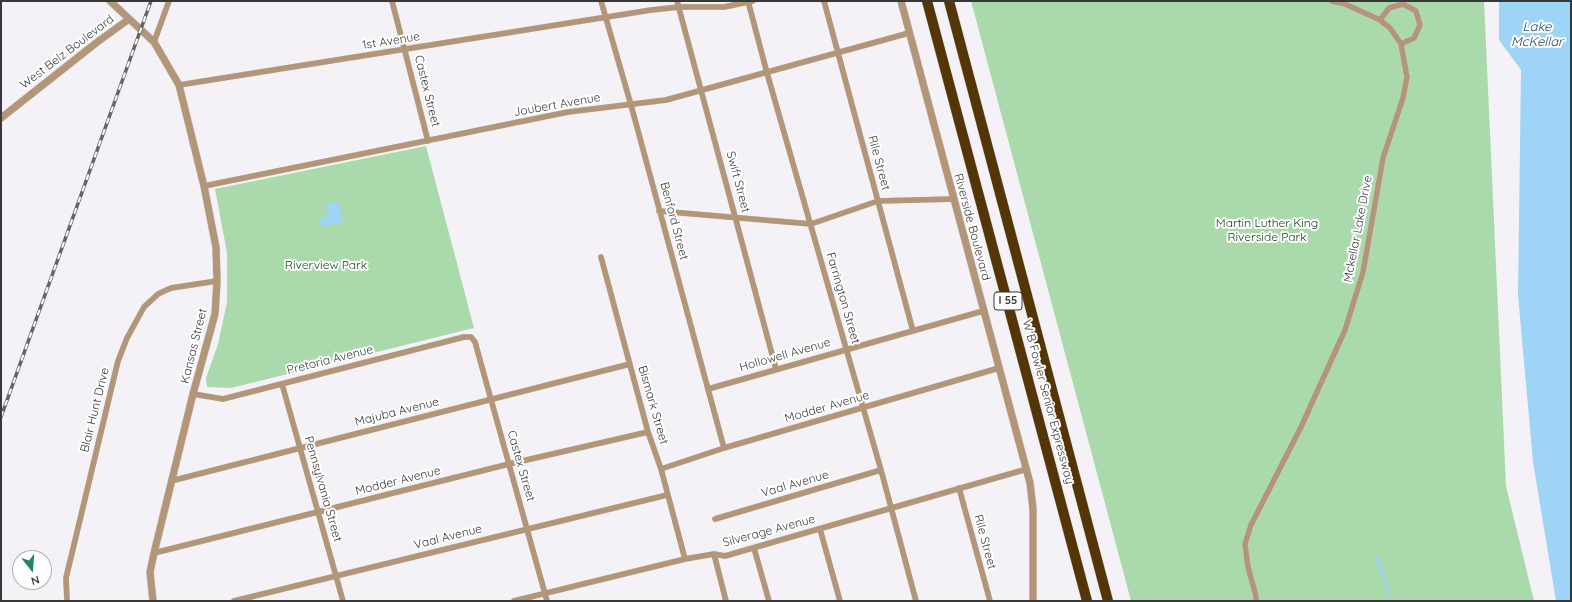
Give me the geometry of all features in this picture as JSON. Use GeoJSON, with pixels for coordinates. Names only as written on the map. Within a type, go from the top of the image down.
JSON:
{"type":"FeatureCollection","features":[{"type":"Feature","properties":{"kind":"highway","name":"W B Fowler Senior Expressway"},"geometry":{"type":"LineString","coordinates":[[928,1],[1087,601]]}},
{"type":"Feature","properties":{"kind":"highway","name":"W B Fowler Senior Expressway"},"geometry":{"type":"LineString","coordinates":[[949,1],[1108,601]]}},
{"type":"Feature","properties":{"kind":"street","name":"Kansas Street"},"geometry":{"type":"LineString","coordinates":[[110,1],[154,42],[179,85],[204,186],[216,247],[217,281],[215,314],[192,394],[154,553],[150,572],[153,601]]}},
{"type":"Feature","properties":{"kind":"street"},"geometry":{"type":"LineString","coordinates":[[154,42],[169,1]]}},
{"type":"Feature","properties":{"kind":"street","name":"Castex Street"},"geometry":{"type":"LineString","coordinates":[[392,1],[428,140]]}},
{"type":"Feature","properties":{"kind":"street","name":"Benford Street"},"geometry":{"type":"LineString","coordinates":[[601,1],[631,105],[724,448]]}},
{"type":"Feature","properties":{"kind":"street","name":"1st Avenue"},"geometry":{"type":"LineString","coordinates":[[179,85],[405,50],[678,4],[724,7],[750,1]]}},
{"type":"Feature","properties":{"kind":"street","name":"Farrington Street"},"geometry":{"type":"LineString","coordinates":[[750,1],[767,73],[881,470],[916,601]]}},
{"type":"Feature","properties":{"kind":"street","name":"Rile Street"},"geometry":{"type":"LineString","coordinates":[[824,1],[913,331]]}},
{"type":"Feature","properties":{"kind":"street","name":"Riverside Boulevard"},"geometry":{"type":"LineString","coordinates":[[901,1],[983,311],[1027,469],[1033,501],[1033,601]]}},
{"type":"Feature","properties":{"kind":"street","name":"Mckellar Lake Drive"},"geometry":{"type":"LineString","coordinates":[[1256,601],[1248,567],[1245,544],[1251,525],[1301,428],[1345,330],[1363,272],[1383,158],[1403,98],[1407,77],[1401,44],[1390,28],[1380,20],[1345,4],[1332,1]]}},
{"type":"Feature","properties":{"kind":"street","name":"Swift Street"},"geometry":{"type":"LineString","coordinates":[[678,4],[776,369]]}},
{"type":"Feature","properties":{"kind":"street"},"geometry":{"type":"LineString","coordinates":[[1380,20],[1388,8],[1403,4],[1416,11],[1420,25],[1414,38],[1401,44]]}},
{"type":"Feature","properties":{"kind":"street","name":"West Belz Boulevard"},"geometry":{"type":"LineString","coordinates":[[1,118],[96,43],[129,19]]}},
{"type":"Feature","properties":{"kind":"street","name":"Joubert Avenue"},"geometry":{"type":"LineString","coordinates":[[204,186],[568,112],[666,100],[909,33]]}},
{"type":"Feature","properties":{"kind":"street"},"geometry":{"type":"LineString","coordinates":[[659,211],[811,224],[878,201],[954,199]]}},
{"type":"Feature","properties":{"kind":"street","name":"Bismark Street"},"geometry":{"type":"LineString","coordinates":[[601,257],[648,432],[661,469],[685,559]]}},
{"type":"Feature","properties":{"kind":"street","name":"Blair Hunt Drive"},"geometry":{"type":"LineString","coordinates":[[67,601],[66,578],[118,361],[127,338],[144,307],[158,294],[171,288],[217,281]]}},
{"type":"Feature","properties":{"kind":"street","name":"Hollowell Avenue"},"geometry":{"type":"LineString","coordinates":[[708,389],[983,311]]}},
{"type":"Feature","properties":{"kind":"street","name":"Pretoria Avenue"},"geometry":{"type":"LineString","coordinates":[[192,394],[223,399],[464,337],[473,338]]}},
{"type":"Feature","properties":{"kind":"street","name":"Castex Street"},"geometry":{"type":"LineString","coordinates":[[473,338],[528,528],[547,601]]}},
{"type":"Feature","properties":{"kind":"street","name":"Majuba Avenue"},"geometry":{"type":"LineString","coordinates":[[171,481],[630,364]]}},
{"type":"Feature","properties":{"kind":"street","name":"Modder Avenue"},"geometry":{"type":"LineString","coordinates":[[661,469],[724,448],[999,368]]}},
{"type":"Feature","properties":{"kind":"street","name":"Pennsylvania Street"},"geometry":{"type":"LineString","coordinates":[[282,384],[343,601]]}},
{"type":"Feature","properties":{"kind":"street","name":"Modder Avenue"},"geometry":{"type":"LineString","coordinates":[[154,553],[509,464],[648,432]]}},
{"type":"Feature","properties":{"kind":"street","name":"Silverage Avenue"},"geometry":{"type":"LineString","coordinates":[[514,601],[685,559],[714,554],[725,556],[1027,469]]}},
{"type":"Feature","properties":{"kind":"street","name":"Vaal Avenue"},"geometry":{"type":"LineString","coordinates":[[715,519],[881,470]]}},
{"type":"Feature","properties":{"kind":"street","name":"Rile Street"},"geometry":{"type":"LineString","coordinates":[[959,488],[990,601]]}},
{"type":"Feature","properties":{"kind":"street","name":"Vaal Avenue"},"geometry":{"type":"LineString","coordinates":[[234,601],[667,495]]}},
{"type":"Feature","properties":{"kind":"street"},"geometry":{"type":"LineString","coordinates":[[820,529],[840,601]]}},
{"type":"Feature","properties":{"kind":"street"},"geometry":{"type":"LineString","coordinates":[[754,548],[769,601]]}},
{"type":"Feature","properties":{"kind":"street"},"geometry":{"type":"LineString","coordinates":[[714,554],[726,601]]}},
{"type":"Feature","properties":{"kind":"green space","name":"Martin Luther King Riverside Park"},"geometry":{"type":"Polygon","coordinates":[[[971,1],[1484,1],[1506,486],[1534,601],[1131,601],[971,1]]]}},
{"type":"Feature","properties":{"kind":"green space","name":"Riverview Park"},"geometry":{"type":"Polygon","coordinates":[[[426,146],[474,328],[231,388],[207,387],[206,378],[218,344],[227,302],[227,253],[215,189],[426,146]]]}},
{"type":"Feature","properties":{"kind":"water","name":"Lake McKellar"},"geometry":{"type":"Polygon","coordinates":[[[1499,1],[1571,1],[1571,601],[1556,601],[1533,462],[1518,295],[1521,70],[1499,40],[1499,1]]]}},
{"type":"Feature","properties":{"kind":"water"},"geometry":{"type":"Polygon","coordinates":[[[338,202],[343,222],[321,227],[320,218],[329,216],[326,204],[338,202]]]}},
{"type":"Feature","properties":{"kind":"water"},"geometry":{"type":"Polygon","coordinates":[[[1374,555],[1378,555],[1391,595],[1390,596],[1374,555]]]}},
{"type":"Feature","properties":{"kind":"railway"},"geometry":{"type":"LineString","coordinates":[[1,417],[151,1]]}}]}
